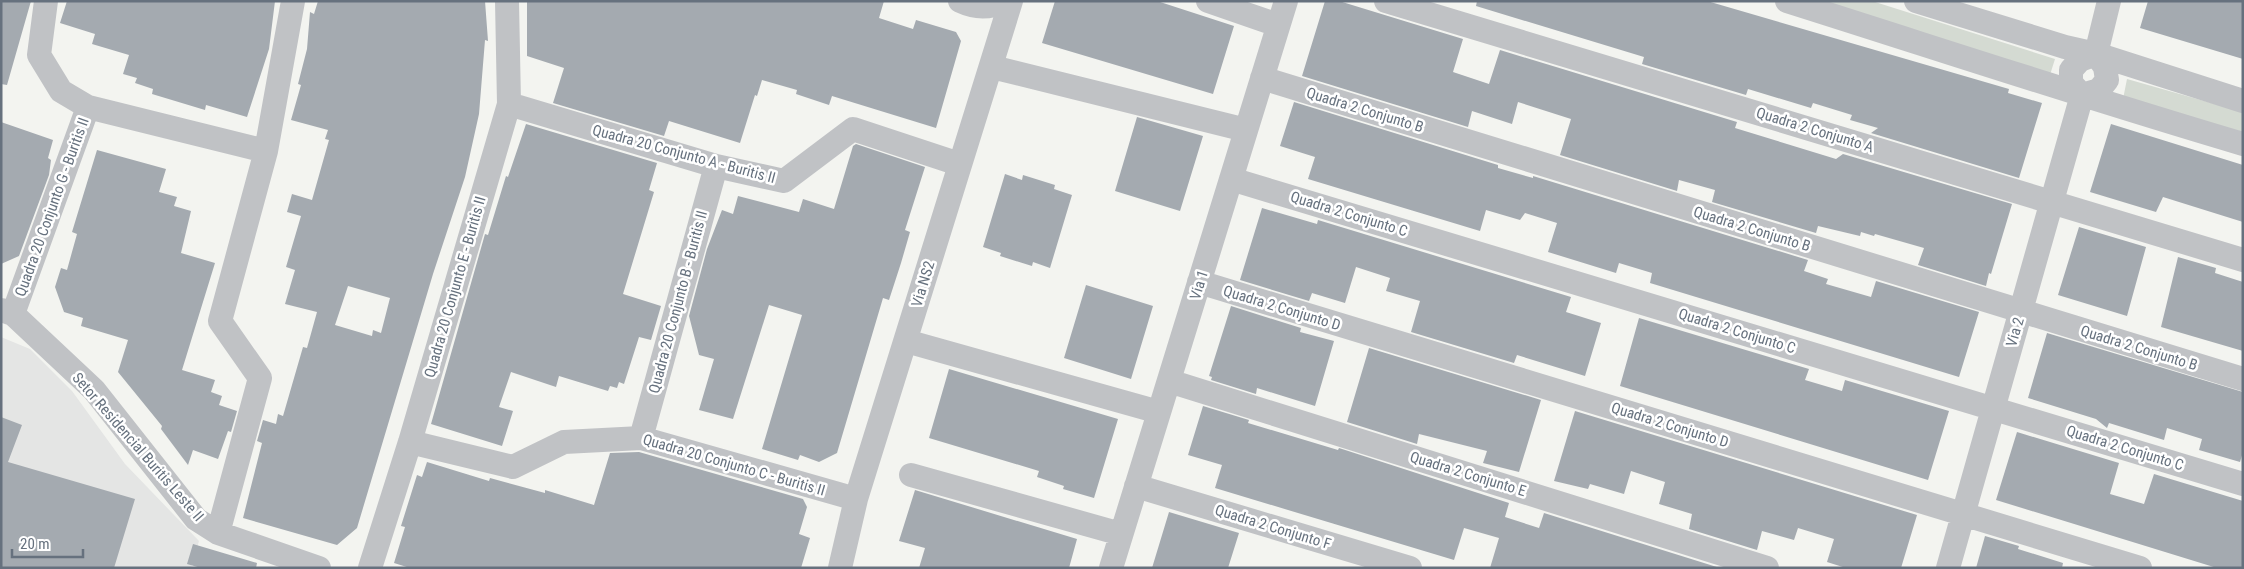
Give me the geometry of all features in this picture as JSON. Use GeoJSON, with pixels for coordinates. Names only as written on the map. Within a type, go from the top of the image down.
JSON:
{"type":"FeatureCollection","features":[{"type":"Feature","properties":{"kind":"street","name":"Quadra 20 Conjunto G - Buritis II"},"geometry":{"type":"LineString","coordinates":[[7,312],[88,107],[61,91],[39,55],[46,1]]}},
{"type":"Feature","properties":{"kind":"street"},"geometry":{"type":"LineString","coordinates":[[218,533],[260,378],[220,321],[266,152],[293,1]]}},
{"type":"Feature","properties":{"kind":"street","name":"Quadra 20 Conjunto E - Buritis II"},"geometry":{"type":"LineString","coordinates":[[370,568],[410,442],[509,104],[507,1]]}},
{"type":"Feature","properties":{"kind":"street"},"geometry":{"type":"LineString","coordinates":[[960,3],[986,7],[1003,1]]}},
{"type":"Feature","properties":{"kind":"street","name":"Via NS2"},"geometry":{"type":"LineString","coordinates":[[840,568],[856,500],[959,164],[992,68],[1011,1]]}},
{"type":"Feature","properties":{"kind":"street"},"geometry":{"type":"LineString","coordinates":[[1208,1],[1278,25]]}},
{"type":"Feature","properties":{"kind":"street","name":"Via 1"},"geometry":{"type":"LineString","coordinates":[[1111,568],[1286,1]]}},
{"type":"Feature","properties":{"kind":"street","name":"Quadra 2 Conjunto A"},"geometry":{"type":"LineString","coordinates":[[1386,1],[2243,260]]}},
{"type":"Feature","properties":{"kind":"street"},"geometry":{"type":"LineString","coordinates":[[1787,1],[2243,144]]}},
{"type":"Feature","properties":{"kind":"street"},"geometry":{"type":"LineString","coordinates":[[1916,1],[2065,47],[2096,54],[2243,101]]}},
{"type":"Feature","properties":{"kind":"street"},"geometry":{"type":"LineString","coordinates":[[2082,95],[2099,90],[2107,80],[2105,67],[2096,54],[2109,1]]}},
{"type":"Feature","properties":{"kind":"street"},"geometry":{"type":"LineString","coordinates":[[992,68],[1246,130]]}},
{"type":"Feature","properties":{"kind":"street","name":"Quadra 2 Conjunto B"},"geometry":{"type":"LineString","coordinates":[[1262,78],[2021,313],[2243,379]]}},
{"type":"Feature","properties":{"kind":"street","name":"Via 2"},"geometry":{"type":"LineString","coordinates":[[1948,568],[1965,514],[2082,95]]}},
{"type":"Feature","properties":{"kind":"street","name":"Quadra 20 Conjunto A - Buritis II"},"geometry":{"type":"LineString","coordinates":[[509,104],[716,166],[784,180],[853,129],[959,164]]}},
{"type":"Feature","properties":{"kind":"street"},"geometry":{"type":"LineString","coordinates":[[88,107],[266,152]]}},
{"type":"Feature","properties":{"kind":"street","name":"Quadra 20 Conjunto B - Buritis II"},"geometry":{"type":"LineString","coordinates":[[641,438],[716,166]]}},
{"type":"Feature","properties":{"kind":"street","name":"Quadra 2 Conjunto C"},"geometry":{"type":"LineString","coordinates":[[1231,179],[2243,484]]}},
{"type":"Feature","properties":{"kind":"street","name":"Quadra 2 Conjunto D"},"geometry":{"type":"LineString","coordinates":[[1199,282],[2140,568]]}},
{"type":"Feature","properties":{"kind":"street","name":"Setor Residencial Buritis Leste II"},"geometry":{"type":"LineString","coordinates":[[7,312],[94,390],[196,519],[218,533],[319,568]]}},
{"type":"Feature","properties":{"kind":"street"},"geometry":{"type":"LineString","coordinates":[[906,341],[1159,412]]}},
{"type":"Feature","properties":{"kind":"street","name":"Quadra 2 Conjunto E"},"geometry":{"type":"LineString","coordinates":[[1169,381],[1767,568]]}},
{"type":"Feature","properties":{"kind":"street","name":"Quadra 20 Conjunto C - Buritis II"},"geometry":{"type":"LineString","coordinates":[[410,442],[513,467],[564,442],[641,438],[856,500]]}},
{"type":"Feature","properties":{"kind":"street"},"geometry":{"type":"LineString","coordinates":[[912,475],[1121,534]]}},
{"type":"Feature","properties":{"kind":"street","name":"Quadra 2 Conjunto F"},"geometry":{"type":"LineString","coordinates":[[1136,486],[1410,568]]}},
{"type":"Feature","properties":{"kind":"shaded area"},"geometry":{"type":"Polygon","coordinates":[[[1812,1],[1872,1],[2055,59],[2049,78],[1812,1]]]}},
{"type":"Feature","properties":{"kind":"shaded area"},"geometry":{"type":"Polygon","coordinates":[[[2127,79],[2243,112],[2243,132],[2123,99],[2127,79]]]}},
{"type":"Feature","properties":{"kind":"shaded area"},"geometry":{"type":"Polygon","coordinates":[[[1,337],[30,349],[72,391],[125,464],[199,541],[191,568],[1,568],[1,337]]]}},
{"type":"Feature","properties":{"kind":"building"},"geometry":{"type":"Polygon","coordinates":[[[1,1],[31,1],[7,85],[1,84],[1,1]]]}},
{"type":"Feature","properties":{"kind":"building"},"geometry":{"type":"Polygon","coordinates":[[[67,1],[275,1],[269,49],[247,117],[206,105],[205,110],[152,94],[153,89],[135,83],[137,78],[123,74],[129,55],[92,44],[95,34],[60,23],[67,1]]]}},
{"type":"Feature","properties":{"kind":"building"},"geometry":{"type":"Polygon","coordinates":[[[318,1],[485,1],[488,41],[485,40],[479,114],[465,177],[433,274],[357,528],[337,545],[243,518],[262,443],[257,441],[263,420],[276,424],[278,414],[283,416],[303,347],[307,348],[317,312],[285,304],[295,270],[286,267],[301,216],[287,212],[292,194],[312,200],[329,140],[325,139],[328,130],[291,120],[301,85],[298,84],[307,49],[310,12],[314,14],[318,1]],[[348,286],[335,325],[372,336],[373,330],[381,333],[390,298],[348,286]]]}},
{"type":"Feature","properties":{"kind":"building"},"geometry":{"type":"Polygon","coordinates":[[[527,1],[884,1],[879,18],[913,29],[916,20],[956,32],[961,41],[936,128],[832,96],[829,105],[796,94],[797,90],[762,80],[757,96],[755,95],[740,143],[669,121],[664,136],[553,103],[564,68],[527,56],[527,1]]]}},
{"type":"Feature","properties":{"kind":"building"},"geometry":{"type":"Polygon","coordinates":[[[1055,1],[1157,1],[1234,26],[1213,94],[1042,43],[1055,1]]]}},
{"type":"Feature","properties":{"kind":"building"},"geometry":{"type":"Polygon","coordinates":[[[1325,1],[1339,1],[1463,39],[1453,72],[1489,84],[1500,50],[1737,122],[1735,128],[1836,159],[1843,154],[2012,204],[1986,286],[1918,265],[1924,248],[1875,234],[1874,236],[1861,232],[1860,236],[1818,226],[1816,233],[1712,202],[1715,190],[1679,180],[1677,191],[1560,155],[1571,119],[1518,102],[1512,124],[1472,111],[1468,127],[1302,76],[1325,1]]]}},
{"type":"Feature","properties":{"kind":"building"},"geometry":{"type":"Polygon","coordinates":[[[1477,1],[1707,1],[2009,89],[2008,93],[2042,103],[2019,178],[1871,133],[1878,128],[1850,120],[1852,115],[1813,103],[1811,108],[1748,89],[1746,95],[1642,64],[1644,57],[1476,6],[1477,1]]]}},
{"type":"Feature","properties":{"kind":"building"},"geometry":{"type":"Polygon","coordinates":[[[2148,1],[2243,1],[2243,59],[2140,28],[2148,1]]]}},
{"type":"Feature","properties":{"kind":"building"},"geometry":{"type":"Polygon","coordinates":[[[1294,102],[1498,165],[1498,168],[1533,178],[1533,176],[1808,260],[1804,271],[1828,279],[1826,284],[1871,297],[1876,281],[1979,312],[1959,377],[1650,283],[1652,273],[1619,263],[1616,273],[1548,252],[1557,223],[1525,213],[1520,220],[1486,210],[1480,231],[1308,179],[1315,157],[1280,146],[1294,102]]]}},
{"type":"Feature","properties":{"kind":"building"},"geometry":{"type":"Polygon","coordinates":[[[1137,117],[1203,136],[1180,211],[1115,191],[1137,117]]]}},
{"type":"Feature","properties":{"kind":"building"},"geometry":{"type":"Polygon","coordinates":[[[1,122],[53,140],[48,158],[51,160],[49,175],[19,256],[1,264],[1,122]]]}},
{"type":"Feature","properties":{"kind":"building"},"geometry":{"type":"Polygon","coordinates":[[[526,124],[657,163],[649,190],[654,192],[623,294],[661,306],[651,340],[639,337],[624,384],[619,382],[617,388],[610,386],[608,391],[559,376],[556,387],[511,372],[499,407],[513,411],[502,446],[431,424],[485,234],[488,235],[506,176],[508,177],[526,124]]]}},
{"type":"Feature","properties":{"kind":"building"},"geometry":{"type":"Polygon","coordinates":[[[2111,124],[2243,165],[2243,222],[2163,197],[2156,212],[2090,192],[2111,124]]]}},
{"type":"Feature","properties":{"kind":"building"},"geometry":{"type":"Polygon","coordinates":[[[856,144],[925,167],[905,230],[910,232],[901,263],[889,300],[883,298],[837,453],[819,462],[800,455],[798,460],[762,449],[802,315],[769,305],[733,419],[699,410],[714,359],[699,355],[689,316],[707,249],[722,210],[733,214],[738,196],[799,212],[803,199],[834,209],[853,146],[856,144]]]}},
{"type":"Feature","properties":{"kind":"building"},"geometry":{"type":"Polygon","coordinates":[[[97,150],[166,169],[159,192],[177,197],[174,206],[191,211],[181,253],[215,263],[182,370],[215,380],[211,392],[222,396],[219,405],[237,411],[231,432],[228,431],[218,459],[193,450],[188,465],[161,429],[162,426],[118,372],[128,340],[81,326],[83,318],[64,312],[55,287],[61,268],[67,270],[77,234],[72,232],[97,150]]]}},
{"type":"Feature","properties":{"kind":"building"},"geometry":{"type":"Polygon","coordinates":[[[1005,174],[1022,180],[1023,175],[1055,185],[1054,189],[1072,195],[1050,268],[1033,262],[1032,266],[1000,256],[1001,253],[983,247],[1005,174]]]}},
{"type":"Feature","properties":{"kind":"building"},"geometry":{"type":"Polygon","coordinates":[[[1262,208],[1317,224],[1318,220],[1571,297],[1566,312],[1601,323],[1585,376],[1517,355],[1514,363],[1411,332],[1420,301],[1386,291],[1390,278],[1356,267],[1345,303],[1312,293],[1309,301],[1240,280],[1262,208]]]}},
{"type":"Feature","properties":{"kind":"building"},"geometry":{"type":"Polygon","coordinates":[[[2079,227],[2146,247],[2127,316],[2058,295],[2079,227]]]}},
{"type":"Feature","properties":{"kind":"building"},"geometry":{"type":"Polygon","coordinates":[[[2178,257],[2216,268],[2215,273],[2243,282],[2243,351],[2161,327],[2178,257]]]}},
{"type":"Feature","properties":{"kind":"building"},"geometry":{"type":"Polygon","coordinates":[[[1086,285],[1153,306],[1131,379],[1064,358],[1086,285]]]}},
{"type":"Feature","properties":{"kind":"building"},"geometry":{"type":"Polygon","coordinates":[[[1231,306],[1301,328],[1300,332],[1334,341],[1315,406],[1257,388],[1256,394],[1211,380],[1212,377],[1209,376],[1231,306]]]}},
{"type":"Feature","properties":{"kind":"building"},"geometry":{"type":"Polygon","coordinates":[[[1639,318],[1809,369],[1805,380],[1842,391],[1845,380],[1949,411],[1928,480],[1620,386],[1639,318]]]}},
{"type":"Feature","properties":{"kind":"building"},"geometry":{"type":"Polygon","coordinates":[[[2047,333],[2243,392],[2243,452],[2240,462],[2199,450],[2202,439],[2167,428],[2164,440],[2109,423],[2107,428],[2096,419],[2028,398],[2047,333]]]}},
{"type":"Feature","properties":{"kind":"building"},"geometry":{"type":"Polygon","coordinates":[[[1369,348],[1541,400],[1519,472],[1483,463],[1487,451],[1419,434],[1417,444],[1347,422],[1369,348]]]}},
{"type":"Feature","properties":{"kind":"building"},"geometry":{"type":"Polygon","coordinates":[[[949,369],[1118,419],[1094,498],[1063,489],[1064,486],[1037,477],[1039,471],[929,438],[949,369]]]}},
{"type":"Feature","properties":{"kind":"building"},"geometry":{"type":"Polygon","coordinates":[[[1203,406],[1249,420],[1248,423],[1338,450],[1339,448],[1509,503],[1505,517],[1539,528],[1544,513],[1720,568],[1490,568],[1499,538],[1464,528],[1454,560],[1215,488],[1222,465],[1188,455],[1203,406]]]}},
{"type":"Feature","properties":{"kind":"building"},"geometry":{"type":"Polygon","coordinates":[[[1575,411],[1917,515],[1901,568],[1846,568],[1827,562],[1834,539],[1798,528],[1794,540],[1762,531],[1757,550],[1689,529],[1692,514],[1659,504],[1665,482],[1631,471],[1624,494],[1590,484],[1588,489],[1554,481],[1575,411]]]}},
{"type":"Feature","properties":{"kind":"building"},"geometry":{"type":"Polygon","coordinates":[[[1,417],[22,425],[8,462],[135,499],[114,568],[1,568],[1,417]]]}},
{"type":"Feature","properties":{"kind":"building"},"geometry":{"type":"Polygon","coordinates":[[[2017,432],[2119,463],[2110,494],[2144,504],[2154,474],[2243,501],[2243,568],[2217,568],[1996,500],[2017,432]]]}},
{"type":"Feature","properties":{"kind":"building"},"geometry":{"type":"Polygon","coordinates":[[[639,452],[803,499],[807,507],[799,534],[810,538],[801,568],[410,568],[394,563],[405,527],[401,526],[417,475],[422,477],[427,462],[489,481],[490,478],[545,493],[545,490],[594,505],[610,453],[639,452]]]}},
{"type":"Feature","properties":{"kind":"building"},"geometry":{"type":"Polygon","coordinates":[[[915,490],[1077,539],[1069,568],[919,568],[925,548],[899,541],[915,490]]]}},
{"type":"Feature","properties":{"kind":"building"},"geometry":{"type":"Polygon","coordinates":[[[1169,512],[1239,533],[1228,568],[1152,568],[1169,512]]]}},
{"type":"Feature","properties":{"kind":"building"},"geometry":{"type":"Polygon","coordinates":[[[1985,536],[2019,546],[2018,549],[2063,563],[2062,568],[1976,568],[1985,536]]]}},
{"type":"Feature","properties":{"kind":"building"},"geometry":{"type":"Polygon","coordinates":[[[193,544],[257,563],[256,568],[201,568],[187,564],[193,544]]]}}]}
